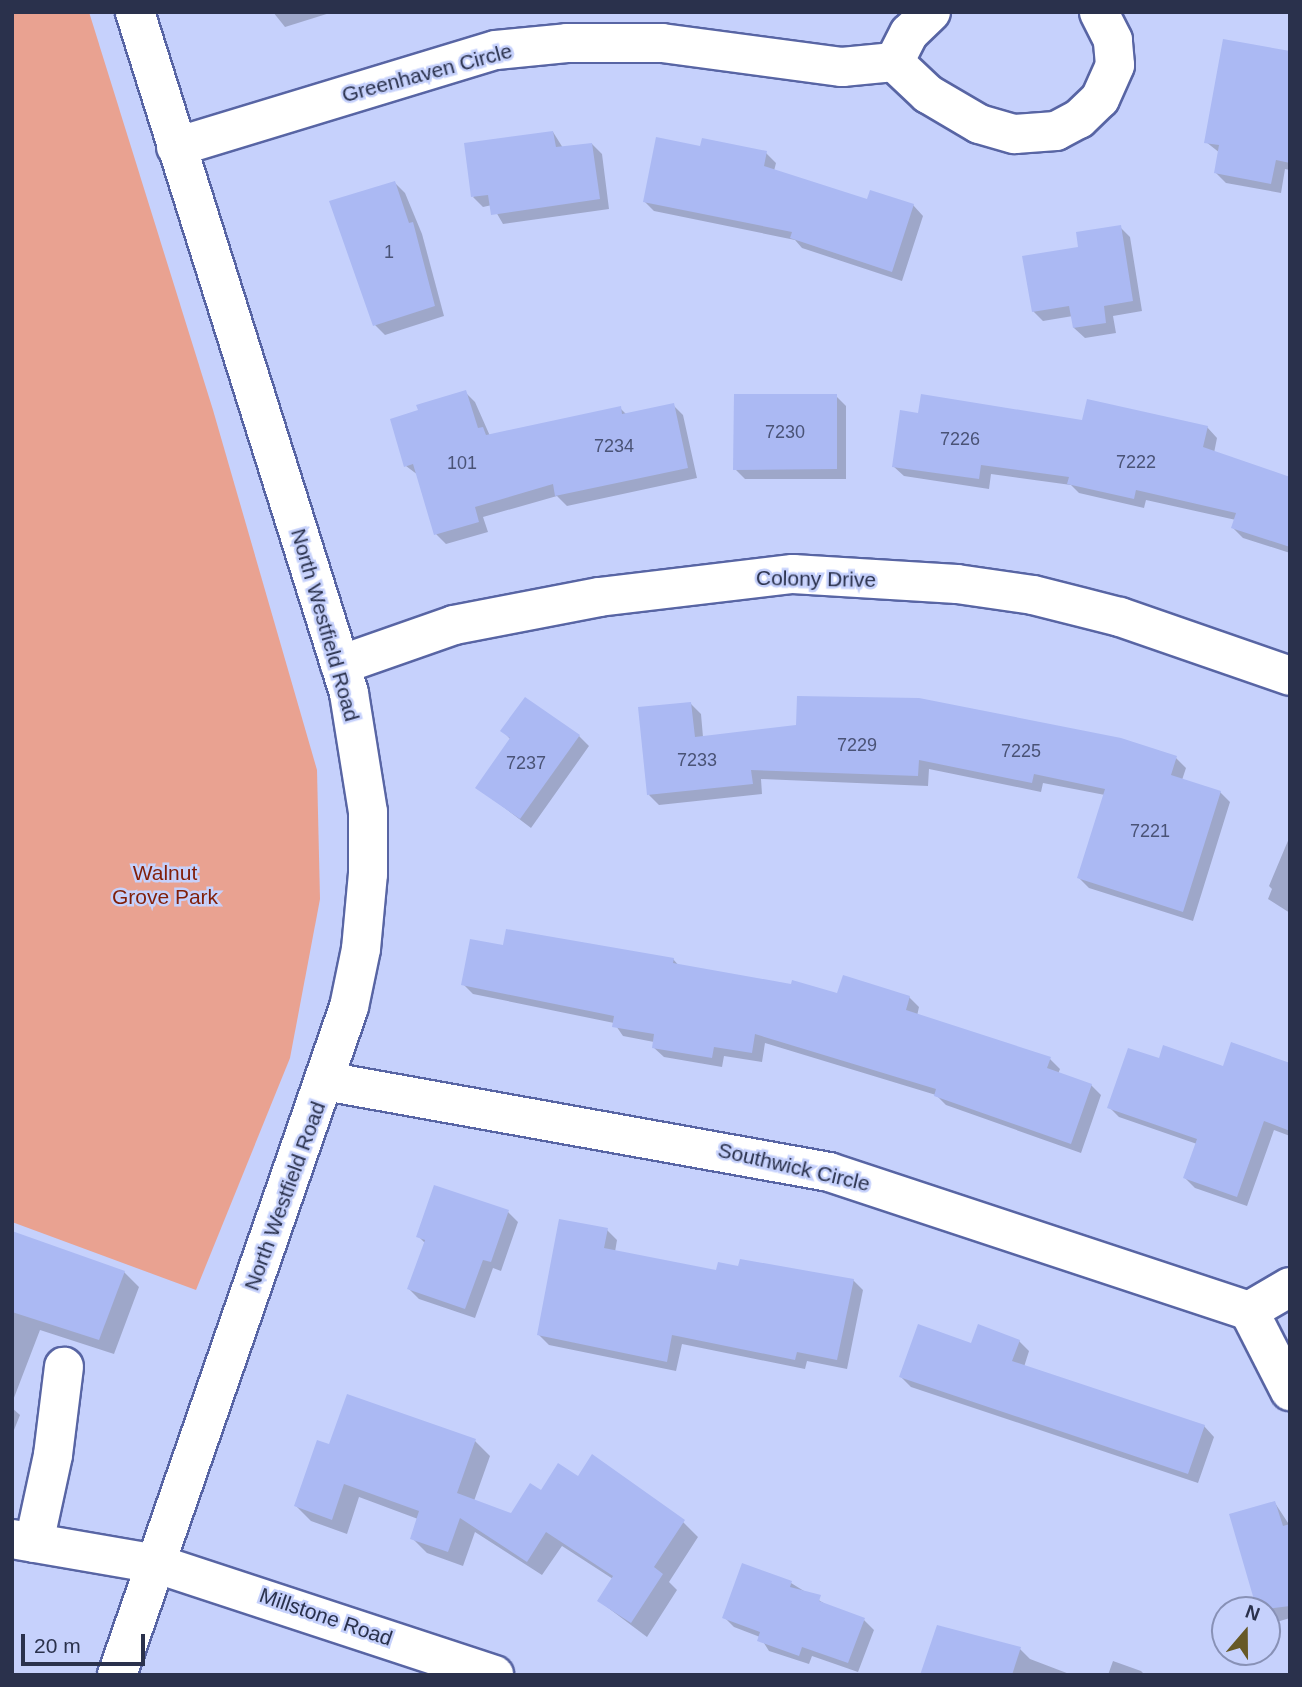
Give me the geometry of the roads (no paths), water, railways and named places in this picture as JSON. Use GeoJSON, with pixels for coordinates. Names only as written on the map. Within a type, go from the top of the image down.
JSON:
{"type":"FeatureCollection","features":[{"type":"Feature","properties":{"kind":"street","name":"North Westfield Road"},"geometry":{"type":"LineString","coordinates":[[117,1675],[325,1081],[361,949],[368,874],[368,813],[341,665],[135,12]]}},
{"type":"Feature","properties":{"kind":"street"},"geometry":{"type":"LineString","coordinates":[[931,12],[909,33],[894,62],[928,94],[979,124],[1015,134],[1056,131],[1079,119],[1100,99],[1115,65],[1113,40],[1099,12]]}},
{"type":"Feature","properties":{"kind":"street","name":"Greenhaven Circle"},"geometry":{"type":"LineString","coordinates":[[176,147],[496,50],[567,43],[662,43],[842,67],[894,62]]}},
{"type":"Feature","properties":{"kind":"street","name":"Colony Drive"},"geometry":{"type":"LineString","coordinates":[[341,665],[454,625],[626,593],[793,574],[957,584],[1032,596],[1120,617],[1290,676]]}},
{"type":"Feature","properties":{"kind":"street","name":"Southwick Circle"},"geometry":{"type":"LineString","coordinates":[[325,1081],[829,1172],[1249,1311]]}},
{"type":"Feature","properties":{"kind":"street"},"geometry":{"type":"LineString","coordinates":[[1290,1287],[1249,1311],[1290,1391]]}},
{"type":"Feature","properties":{"kind":"street"},"geometry":{"type":"LineString","coordinates":[[23,1541],[53,1455],[64,1367]]}},
{"type":"Feature","properties":{"kind":"street","name":"Millstone Road"},"geometry":{"type":"LineString","coordinates":[[23,1541],[157,1564],[494,1675]]}},
{"type":"Feature","properties":{"kind":"park label","name":"Walnut Grove Park"},"geometry":{"type":"Point","coordinates":[165,885]}}]}
